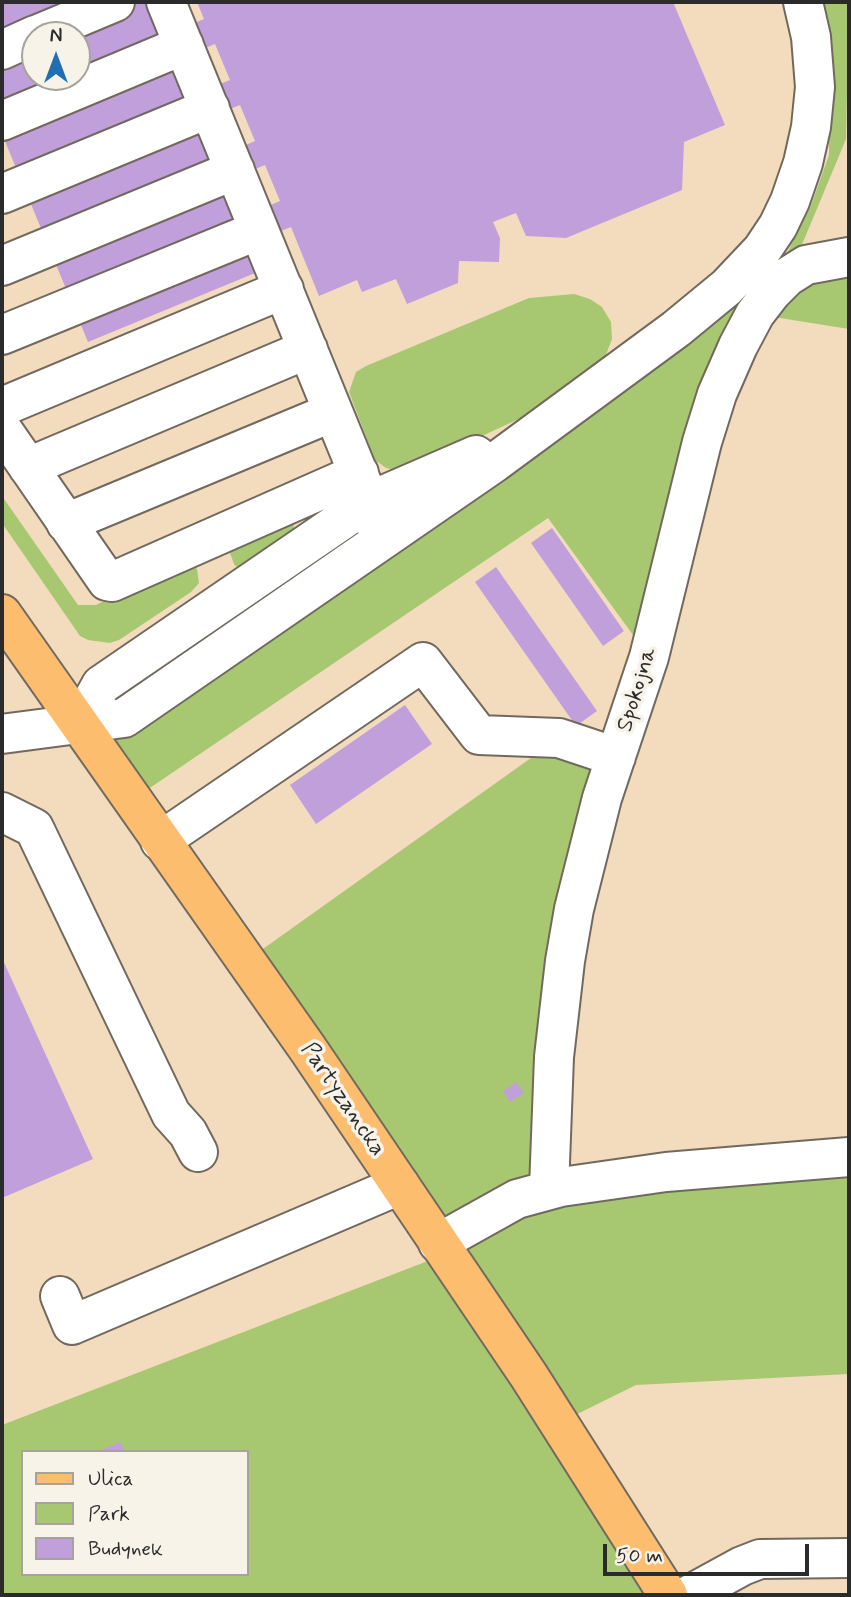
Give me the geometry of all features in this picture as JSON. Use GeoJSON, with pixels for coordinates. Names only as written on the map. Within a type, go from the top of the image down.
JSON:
{"type":"FeatureCollection","features":[{"type":"Feature","properties":{"kind":"main road","name":"Partyzancka"},"geometry":{"type":"LineString","coordinates":[[2,614],[308,1049],[529,1376],[668,1595]]}},
{"type":"Feature","properties":{"kind":"street"},"geometry":{"type":"LineString","coordinates":[[69,21],[114,2]]}},
{"type":"Feature","properties":{"kind":"street"},"geometry":{"type":"LineString","coordinates":[[166,2],[364,487],[376,521],[376,533],[371,547]]}},
{"type":"Feature","properties":{"kind":"street"},"geometry":{"type":"LineString","coordinates":[[2,734],[124,718],[494,463],[676,329],[746,270],[778,226],[797,183],[808,145],[814,110],[814,63],[803,2]]}},
{"type":"Feature","properties":{"kind":"street"},"geometry":{"type":"LineString","coordinates":[[2,50],[21,42]]}},
{"type":"Feature","properties":{"kind":"street"},"geometry":{"type":"LineString","coordinates":[[2,121],[184,45]]}},
{"type":"Feature","properties":{"kind":"street"},"geometry":{"type":"LineString","coordinates":[[2,194],[210,108]]}},
{"type":"Feature","properties":{"kind":"street"},"geometry":{"type":"LineString","coordinates":[[2,266],[235,170]]}},
{"type":"Feature","properties":{"kind":"street"},"geometry":{"type":"LineString","coordinates":[[2,335],[259,230]]}},
{"type":"Feature","properties":{"kind":"street","name":"Spokojna"},"geometry":{"type":"LineString","coordinates":[[550,1189],[554,1057],[565,961],[583,870],[602,798],[649,657],[702,442],[717,394],[755,314],[787,277],[806,265],[849,257]]}},
{"type":"Feature","properties":{"kind":"street"},"geometry":{"type":"LineString","coordinates":[[2,407],[284,289]]}},
{"type":"Feature","properties":{"kind":"street"},"geometry":{"type":"LineString","coordinates":[[28,467],[308,349]]}},
{"type":"Feature","properties":{"kind":"street"},"geometry":{"type":"LineString","coordinates":[[2,429],[107,581],[112,582],[203,541],[364,487],[486,450],[565,409]]}},
{"type":"Feature","properties":{"kind":"street"},"geometry":{"type":"LineString","coordinates":[[66,523],[333,412]]}},
{"type":"Feature","properties":{"kind":"street"},"geometry":{"type":"LineString","coordinates":[[79,725],[101,685],[229,598],[364,487]]}},
{"type":"Feature","properties":{"kind":"street"},"geometry":{"type":"LineString","coordinates":[[203,541],[213,551],[225,574],[229,598]]}},
{"type":"Feature","properties":{"kind":"street"},"geometry":{"type":"LineString","coordinates":[[160,841],[423,662],[479,736],[559,738],[617,757]]}},
{"type":"Feature","properties":{"kind":"street"},"geometry":{"type":"LineString","coordinates":[[2,812],[34,828],[171,1114],[188,1133],[198,1152]]}},
{"type":"Feature","properties":{"kind":"street"},"geometry":{"type":"LineString","coordinates":[[439,1243],[517,1199],[550,1189],[666,1172],[849,1157]]}},
{"type":"Feature","properties":{"kind":"street"},"geometry":{"type":"LineString","coordinates":[[60,1296],[72,1325],[400,1185]]}},
{"type":"Feature","properties":{"kind":"street"},"geometry":{"type":"LineString","coordinates":[[688,1595],[760,1559],[849,1558]]}},
{"type":"Feature","properties":{"kind":"green space"},"geometry":{"type":"Polygon","coordinates":[[[820,2],[849,2],[846,139],[801,247],[849,257],[849,329],[755,314],[649,657],[548,518],[132,800],[79,725],[124,718],[762,250],[785,257],[810,208],[829,155],[829,24],[820,2]]]}},
{"type":"Feature","properties":{"kind":"green space"},"geometry":{"type":"Polygon","coordinates":[[[574,294],[590,299],[602,307],[611,322],[612,339],[604,360],[525,416],[405,472],[386,468],[375,460],[349,392],[356,372],[529,298],[574,294]]]}},
{"type":"Feature","properties":{"kind":"green space"},"geometry":{"type":"Polygon","coordinates":[[[2,496],[78,605],[96,605],[161,571],[190,564],[197,569],[199,583],[191,592],[119,640],[110,643],[88,640],[80,636],[2,523],[2,496]]]}},
{"type":"Feature","properties":{"kind":"green space"},"geometry":{"type":"Polygon","coordinates":[[[290,522],[294,526],[293,531],[245,566],[237,567],[234,564],[230,553],[232,545],[290,522]]]}},
{"type":"Feature","properties":{"kind":"green space"},"geometry":{"type":"Polygon","coordinates":[[[559,738],[616,757],[602,798],[549,1189],[849,1157],[849,1374],[636,1385],[559,1423],[668,1595],[2,1595],[2,1425],[446,1254],[246,961],[559,738]]]}},
{"type":"Feature","properties":{"kind":"building"},"geometry":{"type":"Polygon","coordinates":[[[8,2],[148,2],[162,36],[204,19],[197,2],[673,2],[725,125],[684,142],[682,190],[566,238],[526,236],[516,213],[493,222],[500,238],[499,262],[459,261],[458,283],[407,304],[396,279],[362,292],[357,280],[319,296],[291,227],[249,244],[260,271],[88,342],[2,134],[2,4],[8,2]],[[215,44],[173,61],[188,97],[230,80],[215,44]],[[240,105],[198,122],[213,159],[255,141],[240,105]],[[265,165],[223,182],[238,219],[280,201],[265,165]]]}},
{"type":"Feature","properties":{"kind":"building"},"geometry":{"type":"Polygon","coordinates":[[[552,528],[624,631],[603,646],[531,543],[552,528]]]}},
{"type":"Feature","properties":{"kind":"building"},"geometry":{"type":"Polygon","coordinates":[[[496,567],[597,711],[576,726],[475,582],[496,567]]]}},
{"type":"Feature","properties":{"kind":"building"},"geometry":{"type":"Polygon","coordinates":[[[405,705],[432,744],[316,824],[290,785],[405,705]]]}},
{"type":"Feature","properties":{"kind":"building"},"geometry":{"type":"Polygon","coordinates":[[[2,958],[93,1159],[2,1198],[2,958]]]}},
{"type":"Feature","properties":{"kind":"building"},"geometry":{"type":"Polygon","coordinates":[[[516,1082],[524,1093],[510,1102],[503,1091],[516,1082]]]}},
{"type":"Feature","properties":{"kind":"building"},"geometry":{"type":"Polygon","coordinates":[[[120,1442],[124,1450],[102,1450],[120,1442]]]}}]}
